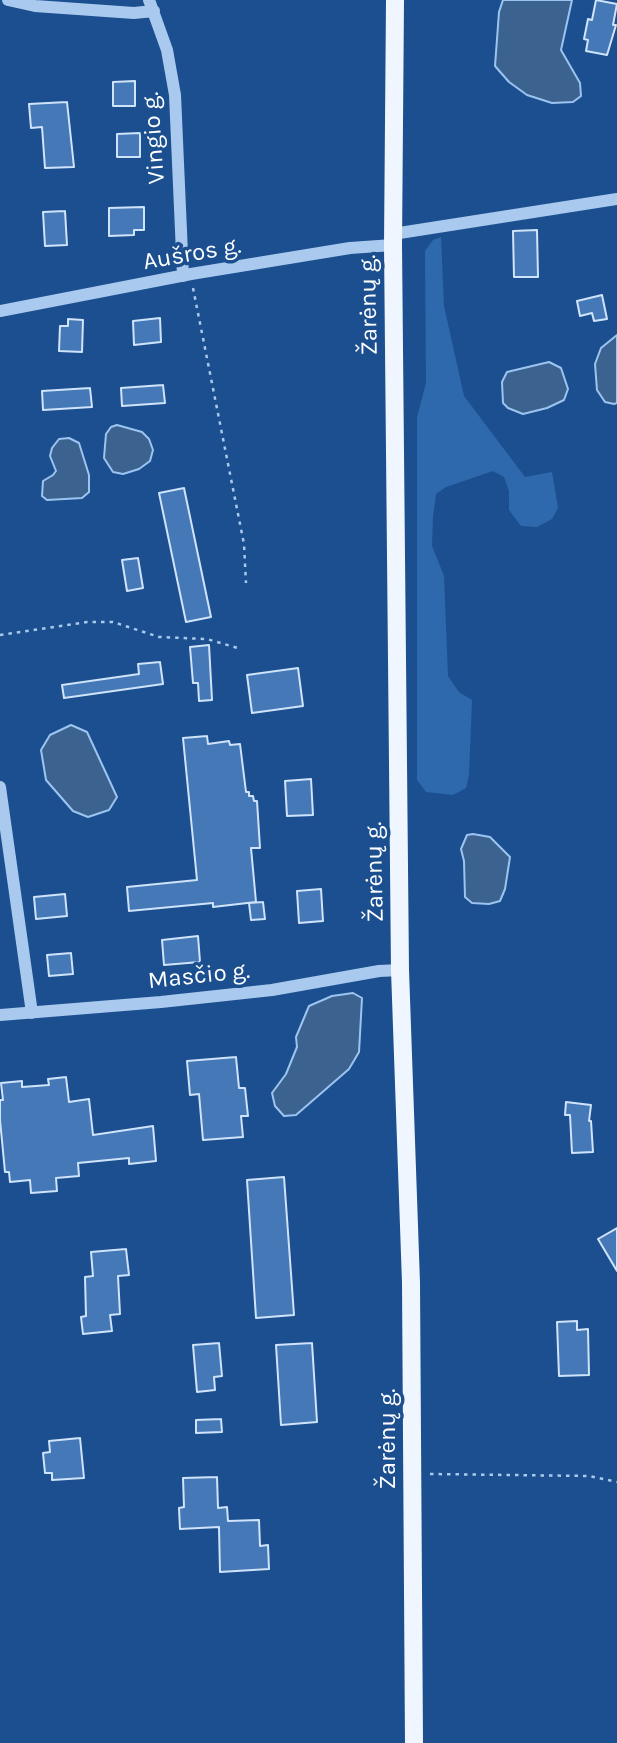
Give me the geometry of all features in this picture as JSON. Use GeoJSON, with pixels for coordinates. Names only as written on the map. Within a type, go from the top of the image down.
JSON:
{"type":"FeatureCollection","features":[{"type":"Feature","properties":{"kind":"main road","name":"Žarėnų g."},"geometry":{"type":"LineString","coordinates":[[395,0],[393,240],[400,970],[411,1283],[414,1743]]}},
{"type":"Feature","properties":{"kind":"street"},"geometry":{"type":"LineString","coordinates":[[9,0],[35,6],[134,13],[152,5]]}},
{"type":"Feature","properties":{"kind":"street","name":"Vingio g."},"geometry":{"type":"LineString","coordinates":[[152,5],[167,50],[175,95],[187,275]]}},
{"type":"Feature","properties":{"kind":"street","name":"Aušros g."},"geometry":{"type":"LineString","coordinates":[[0,311],[617,199]]}},
{"type":"Feature","properties":{"kind":"street"},"geometry":{"type":"LineString","coordinates":[[0,788],[32,1013]]}},
{"type":"Feature","properties":{"kind":"street","name":"Masčio g."},"geometry":{"type":"LineString","coordinates":[[0,1014],[161,1002],[272,990],[372,972],[400,970]]}},
{"type":"Feature","properties":{"kind":"path"},"geometry":{"type":"LineString","coordinates":[[187,275],[244,544],[246,583]]}},
{"type":"Feature","properties":{"kind":"path"},"geometry":{"type":"LineString","coordinates":[[0,635],[87,622],[113,622],[159,637],[207,639],[242,649]]}},
{"type":"Feature","properties":{"kind":"path"},"geometry":{"type":"LineString","coordinates":[[413,1473],[589,1476],[617,1482]]}},
{"type":"Feature","properties":{"kind":"shaded area"},"geometry":{"type":"Polygon","coordinates":[[[503,0],[572,0],[561,50],[580,83],[581,96],[573,102],[552,103],[527,95],[509,82],[495,66],[499,12],[503,0]]]}},
{"type":"Feature","properties":{"kind":"shaded area"},"geometry":{"type":"Polygon","coordinates":[[[441,237],[444,306],[464,396],[525,477],[552,472],[558,508],[552,519],[537,527],[521,526],[509,510],[509,491],[504,477],[493,471],[446,487],[436,494],[432,546],[444,576],[448,676],[459,692],[472,700],[469,775],[466,788],[453,795],[426,792],[417,780],[417,417],[426,383],[425,251],[433,240],[441,237]]]}},
{"type":"Feature","properties":{"kind":"shaded area"},"geometry":{"type":"Polygon","coordinates":[[[617,335],[617,403],[614,404],[605,402],[597,390],[595,364],[601,348],[617,335]]]}},
{"type":"Feature","properties":{"kind":"shaded area"},"geometry":{"type":"Polygon","coordinates":[[[549,362],[561,368],[568,389],[564,400],[523,414],[503,403],[502,382],[507,372],[549,362]]]}},
{"type":"Feature","properties":{"kind":"shaded area"},"geometry":{"type":"Polygon","coordinates":[[[117,425],[142,432],[149,439],[153,450],[150,461],[139,469],[123,474],[113,472],[104,458],[106,434],[111,427],[117,425]]]}},
{"type":"Feature","properties":{"kind":"shaded area"},"geometry":{"type":"Polygon","coordinates":[[[69,438],[79,443],[89,475],[89,492],[82,498],[47,500],[42,496],[43,481],[56,471],[50,456],[52,448],[59,439],[69,438]]]}},
{"type":"Feature","properties":{"kind":"shaded area"},"geometry":{"type":"Polygon","coordinates":[[[71,725],[87,732],[117,797],[109,810],[88,817],[73,811],[46,780],[41,750],[50,735],[71,725]]]}},
{"type":"Feature","properties":{"kind":"shaded area"},"geometry":{"type":"Polygon","coordinates":[[[467,835],[490,837],[510,857],[505,889],[500,901],[489,904],[472,903],[465,897],[461,849],[467,835]]]}},
{"type":"Feature","properties":{"kind":"shaded area"},"geometry":{"type":"Polygon","coordinates":[[[353,993],[362,998],[359,1052],[349,1069],[296,1115],[284,1116],[275,1106],[272,1093],[286,1074],[297,1047],[296,1037],[309,1006],[332,996],[353,993]]]}},
{"type":"Feature","properties":{"kind":"building"},"geometry":{"type":"Polygon","coordinates":[[[596,0],[617,4],[613,25],[616,25],[607,55],[586,51],[588,40],[584,39],[596,0]]]}},
{"type":"Feature","properties":{"kind":"building"},"geometry":{"type":"Polygon","coordinates":[[[135,81],[135,106],[113,106],[113,82],[135,81]]]}},
{"type":"Feature","properties":{"kind":"building"},"geometry":{"type":"Polygon","coordinates":[[[67,102],[74,167],[45,168],[42,127],[31,128],[29,104],[67,102]]]}},
{"type":"Feature","properties":{"kind":"building"},"geometry":{"type":"Polygon","coordinates":[[[140,133],[140,157],[117,157],[117,134],[140,133]]]}},
{"type":"Feature","properties":{"kind":"building"},"geometry":{"type":"Polygon","coordinates":[[[144,207],[144,230],[134,230],[134,235],[109,236],[109,208],[144,207]]]}},
{"type":"Feature","properties":{"kind":"building"},"geometry":{"type":"Polygon","coordinates":[[[65,211],[67,245],[45,246],[43,212],[65,211]]]}},
{"type":"Feature","properties":{"kind":"building"},"geometry":{"type":"Polygon","coordinates":[[[537,230],[538,277],[514,277],[513,231],[537,230]]]}},
{"type":"Feature","properties":{"kind":"building"},"geometry":{"type":"Polygon","coordinates":[[[602,295],[607,319],[594,321],[592,313],[580,316],[577,301],[602,295]]]}},
{"type":"Feature","properties":{"kind":"building"},"geometry":{"type":"Polygon","coordinates":[[[160,318],[161,342],[134,345],[133,321],[160,318]]]}},
{"type":"Feature","properties":{"kind":"building"},"geometry":{"type":"Polygon","coordinates":[[[68,319],[83,320],[82,352],[59,351],[60,326],[68,326],[68,319]]]}},
{"type":"Feature","properties":{"kind":"building"},"geometry":{"type":"Polygon","coordinates":[[[163,385],[165,403],[122,406],[121,388],[163,385]]]}},
{"type":"Feature","properties":{"kind":"building"},"geometry":{"type":"Polygon","coordinates":[[[90,388],[92,407],[43,410],[42,391],[90,388]]]}},
{"type":"Feature","properties":{"kind":"building"},"geometry":{"type":"Polygon","coordinates":[[[184,488],[211,617],[186,622],[159,493],[184,488]]]}},
{"type":"Feature","properties":{"kind":"building"},"geometry":{"type":"Polygon","coordinates":[[[138,558],[143,588],[127,591],[122,560],[138,558]]]}},
{"type":"Feature","properties":{"kind":"building"},"geometry":{"type":"Polygon","coordinates":[[[209,645],[212,700],[199,701],[198,683],[193,683],[190,647],[209,645]]]}},
{"type":"Feature","properties":{"kind":"building"},"geometry":{"type":"Polygon","coordinates":[[[160,662],[163,684],[64,698],[62,685],[139,674],[138,664],[160,662]]]}},
{"type":"Feature","properties":{"kind":"building"},"geometry":{"type":"Polygon","coordinates":[[[298,668],[303,706],[252,713],[247,675],[298,668]]]}},
{"type":"Feature","properties":{"kind":"building"},"geometry":{"type":"Polygon","coordinates":[[[207,736],[208,744],[229,741],[230,745],[240,744],[246,792],[257,801],[260,848],[251,848],[256,902],[129,911],[127,887],[197,880],[183,738],[207,736]]]}},
{"type":"Feature","properties":{"kind":"building"},"geometry":{"type":"Polygon","coordinates":[[[311,779],[313,815],[287,816],[285,781],[311,779]]]}},
{"type":"Feature","properties":{"kind":"building"},"geometry":{"type":"Polygon","coordinates":[[[321,889],[323,921],[299,923],[297,891],[321,889]]]}},
{"type":"Feature","properties":{"kind":"building"},"geometry":{"type":"Polygon","coordinates":[[[65,894],[67,916],[36,919],[34,897],[65,894]]]}},
{"type":"Feature","properties":{"kind":"building"},"geometry":{"type":"Polygon","coordinates":[[[263,902],[265,919],[251,920],[249,903],[263,902]]]}},
{"type":"Feature","properties":{"kind":"building"},"geometry":{"type":"Polygon","coordinates":[[[198,936],[200,962],[164,965],[162,940],[198,936]]]}},
{"type":"Feature","properties":{"kind":"building"},"geometry":{"type":"Polygon","coordinates":[[[71,953],[73,974],[49,976],[47,955],[71,953]]]}},
{"type":"Feature","properties":{"kind":"building"},"geometry":{"type":"Polygon","coordinates":[[[236,1057],[239,1088],[245,1088],[248,1116],[241,1116],[243,1137],[203,1140],[199,1094],[190,1095],[187,1061],[236,1057]]]}},
{"type":"Feature","properties":{"kind":"building"},"geometry":{"type":"Polygon","coordinates":[[[66,1077],[69,1102],[89,1099],[93,1135],[153,1126],[156,1161],[129,1164],[129,1158],[78,1163],[79,1176],[56,1178],[57,1191],[31,1193],[30,1180],[10,1182],[9,1172],[5,1172],[0,1120],[0,1100],[3,1100],[1,1083],[22,1081],[22,1087],[49,1085],[48,1079],[66,1077]]]}},
{"type":"Feature","properties":{"kind":"building"},"geometry":{"type":"Polygon","coordinates":[[[566,1102],[591,1105],[589,1121],[593,1152],[572,1153],[570,1115],[565,1115],[566,1102]]]}},
{"type":"Feature","properties":{"kind":"building"},"geometry":{"type":"Polygon","coordinates":[[[284,1177],[294,1315],[256,1318],[247,1180],[284,1177]]]}},
{"type":"Feature","properties":{"kind":"building"},"geometry":{"type":"Polygon","coordinates":[[[617,1228],[617,1271],[598,1239],[617,1228]]]}},
{"type":"Feature","properties":{"kind":"building"},"geometry":{"type":"Polygon","coordinates":[[[126,1249],[129,1275],[118,1276],[120,1314],[110,1315],[112,1331],[83,1334],[81,1317],[86,1316],[85,1277],[93,1276],[91,1252],[126,1249]]]}},
{"type":"Feature","properties":{"kind":"building"},"geometry":{"type":"Polygon","coordinates":[[[577,1321],[577,1330],[588,1329],[589,1375],[559,1376],[557,1322],[577,1321]]]}},
{"type":"Feature","properties":{"kind":"building"},"geometry":{"type":"Polygon","coordinates":[[[219,1343],[222,1376],[214,1377],[215,1390],[197,1392],[193,1345],[219,1343]]]}},
{"type":"Feature","properties":{"kind":"building"},"geometry":{"type":"Polygon","coordinates":[[[312,1343],[317,1422],[281,1425],[276,1345],[312,1343]]]}},
{"type":"Feature","properties":{"kind":"building"},"geometry":{"type":"Polygon","coordinates":[[[221,1419],[222,1432],[196,1433],[196,1420],[221,1419]]]}},
{"type":"Feature","properties":{"kind":"building"},"geometry":{"type":"Polygon","coordinates":[[[80,1438],[84,1478],[52,1480],[52,1473],[45,1473],[43,1453],[50,1452],[49,1441],[80,1438]]]}},
{"type":"Feature","properties":{"kind":"building"},"geometry":{"type":"Polygon","coordinates":[[[217,1477],[218,1508],[227,1507],[228,1521],[259,1520],[260,1546],[268,1545],[269,1569],[220,1572],[219,1527],[180,1529],[179,1508],[184,1507],[183,1478],[217,1477]]]}}]}
